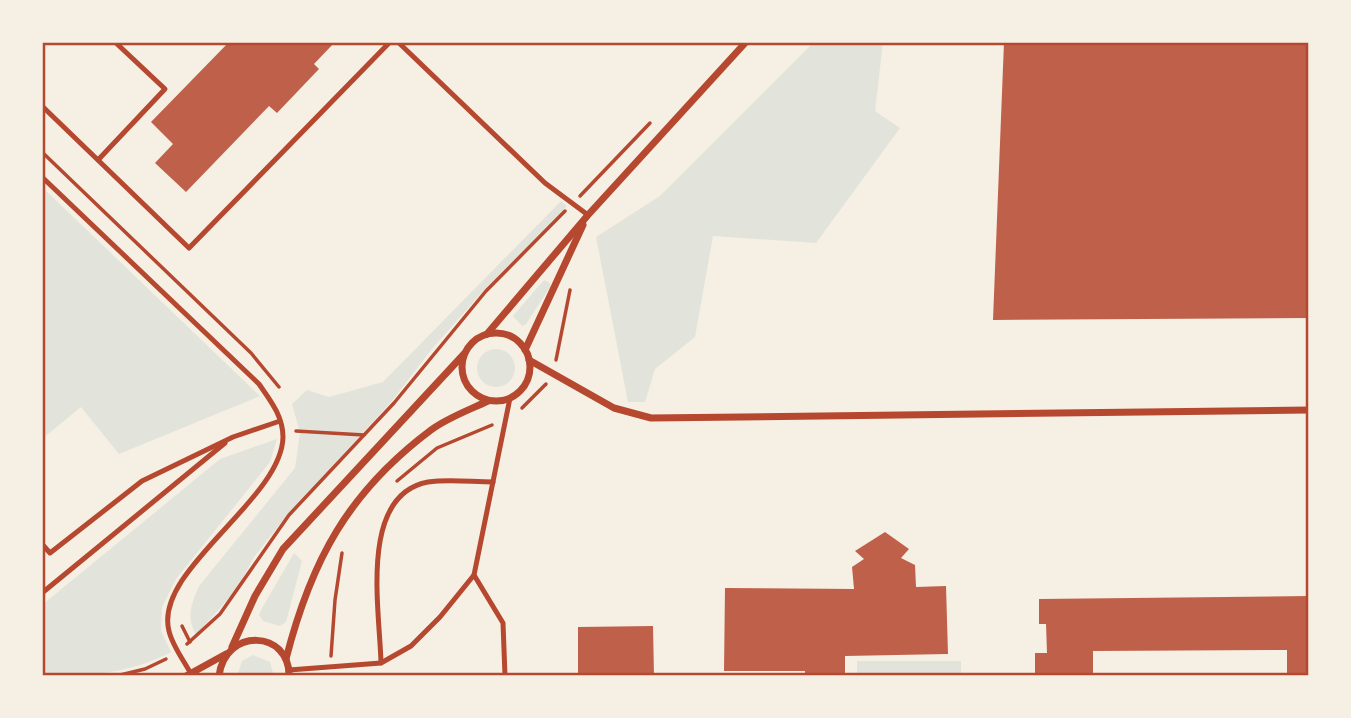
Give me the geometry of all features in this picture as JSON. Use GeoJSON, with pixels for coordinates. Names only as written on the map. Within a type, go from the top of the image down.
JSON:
{"type":"FeatureCollection","features":[{"type":"Feature","properties":{"kind":"street"},"geometry":{"type":"LineString","coordinates":[[232,647],[255,596],[283,550],[477,338],[487,334],[588,215],[746,42]]}},
{"type":"Feature","properties":{"kind":"street"},"geometry":{"type":"LineString","coordinates":[[525,350],[588,215]]}},
{"type":"Feature","properties":{"kind":"street"},"geometry":{"type":"LineString","coordinates":[[286,659],[298,610],[314,568],[336,528],[364,493],[432,429],[488,401],[510,398],[526,382],[529,360],[525,350],[513,337],[487,334]]}},
{"type":"Feature","properties":{"kind":"street"},"geometry":{"type":"LineString","coordinates":[[464,354],[463,377],[477,396],[488,401]]}},
{"type":"Feature","properties":{"kind":"street"},"geometry":{"type":"LineString","coordinates":[[529,360],[614,408],[651,418],[1309,410]]}},
{"type":"Feature","properties":{"kind":"street"},"geometry":{"type":"LineString","coordinates":[[188,675],[242,642],[262,640],[280,650],[286,659],[289,673]]}},
{"type":"Feature","properties":{"kind":"street"},"geometry":{"type":"LineString","coordinates":[[219,676],[226,653]]}},
{"type":"Feature","properties":{"kind":"lane"},"geometry":{"type":"LineString","coordinates":[[97,159],[165,89],[115,42]]}},
{"type":"Feature","properties":{"kind":"lane"},"geometry":{"type":"LineString","coordinates":[[42,106],[189,248],[390,42]]}},
{"type":"Feature","properties":{"kind":"lane"},"geometry":{"type":"LineString","coordinates":[[398,42],[571,204],[588,215]]}},
{"type":"Feature","properties":{"kind":"lane"},"geometry":{"type":"LineString","coordinates":[[42,177],[259,384],[277,410],[283,437],[278,462],[183,578],[168,608],[169,631],[188,675]]}},
{"type":"Feature","properties":{"kind":"lane"},"geometry":{"type":"LineString","coordinates":[[289,673],[381,663],[411,646],[474,575],[510,398]]}},
{"type":"Feature","properties":{"kind":"lane"},"geometry":{"type":"LineString","coordinates":[[42,544],[50,554],[142,481],[233,437],[279,421]]}},
{"type":"Feature","properties":{"kind":"lane"},"geometry":{"type":"LineString","coordinates":[[42,593],[233,437]]}},
{"type":"Feature","properties":{"kind":"lane"},"geometry":{"type":"LineString","coordinates":[[381,663],[378,541],[388,510],[409,489],[429,482],[493,482]]}},
{"type":"Feature","properties":{"kind":"lane"},"geometry":{"type":"LineString","coordinates":[[474,575],[503,624],[505,676]]}},
{"type":"Feature","properties":{"kind":"path"},"geometry":{"type":"LineString","coordinates":[[116,676],[145,669],[179,650],[220,614],[289,515],[365,435],[486,291],[654,119]]}},
{"type":"Feature","properties":{"kind":"path"},"geometry":{"type":"LineString","coordinates":[[42,152],[147,253]]}},
{"type":"Feature","properties":{"kind":"path"},"geometry":{"type":"LineString","coordinates":[[296,431],[365,435]]}},
{"type":"Feature","properties":{"kind":"shaded area"},"geometry":{"type":"Polygon","coordinates":[[[814,42],[883,42],[875,111],[900,128],[816,243],[713,236],[695,337],[655,369],[645,402],[628,402],[596,237],[660,196],[814,42]]]}},
{"type":"Feature","properties":{"kind":"shaded area"},"geometry":{"type":"Polygon","coordinates":[[[42,187],[260,396],[119,454],[81,407],[42,439],[42,187]]]}},
{"type":"Feature","properties":{"kind":"shaded area"},"geometry":{"type":"Polygon","coordinates":[[[561,201],[567,206],[484,290],[431,350],[392,401],[288,514],[254,557],[237,589],[196,635],[191,622],[191,610],[199,586],[295,468],[300,433],[292,404],[307,390],[329,397],[383,382],[561,201]]]}},
{"type":"Feature","properties":{"kind":"shaded area"},"geometry":{"type":"Polygon","coordinates":[[[544,280],[550,283],[550,287],[522,326],[513,316],[544,280]]]}},
{"type":"Feature","properties":{"kind":"shaded area"},"geometry":{"type":"Polygon","coordinates":[[[496,349],[509,355],[515,368],[509,381],[496,387],[483,381],[477,368],[483,355],[496,349]]]}},
{"type":"Feature","properties":{"kind":"shaded area"},"geometry":{"type":"Polygon","coordinates":[[[277,439],[270,462],[176,579],[162,607],[161,631],[171,652],[140,665],[108,672],[42,676],[42,605],[220,459],[277,439]]]}},
{"type":"Feature","properties":{"kind":"shaded area"},"geometry":{"type":"Polygon","coordinates":[[[294,553],[302,561],[286,622],[280,626],[263,621],[259,615],[261,610],[294,553]]]}},
{"type":"Feature","properties":{"kind":"shaded area"},"geometry":{"type":"Polygon","coordinates":[[[253,655],[270,662],[274,676],[237,676],[242,661],[253,655]]]}},
{"type":"Feature","properties":{"kind":"shaded area"},"geometry":{"type":"Polygon","coordinates":[[[857,661],[961,661],[961,676],[857,676],[857,661]]]}},
{"type":"Feature","properties":{"kind":"building"},"geometry":{"type":"Polygon","coordinates":[[[229,42],[335,42],[314,64],[319,69],[277,113],[269,106],[186,192],[155,163],[173,144],[151,122],[229,42]]]}},
{"type":"Feature","properties":{"kind":"building"},"geometry":{"type":"Polygon","coordinates":[[[1004,42],[1309,42],[1309,318],[993,320],[1004,42]]]}},
{"type":"Feature","properties":{"kind":"building"},"geometry":{"type":"Polygon","coordinates":[[[885,532],[909,549],[901,558],[915,565],[916,587],[946,586],[948,654],[845,656],[845,676],[805,676],[805,671],[724,671],[725,588],[854,589],[852,567],[864,559],[855,551],[885,532]]]}},
{"type":"Feature","properties":{"kind":"building"},"geometry":{"type":"Polygon","coordinates":[[[1309,596],[1309,676],[1287,676],[1287,650],[1093,651],[1093,676],[1035,676],[1035,653],[1047,653],[1046,624],[1039,624],[1039,599],[1309,596]]]}},
{"type":"Feature","properties":{"kind":"building"},"geometry":{"type":"Polygon","coordinates":[[[653,626],[654,676],[578,676],[578,627],[653,626]]]}}]}
